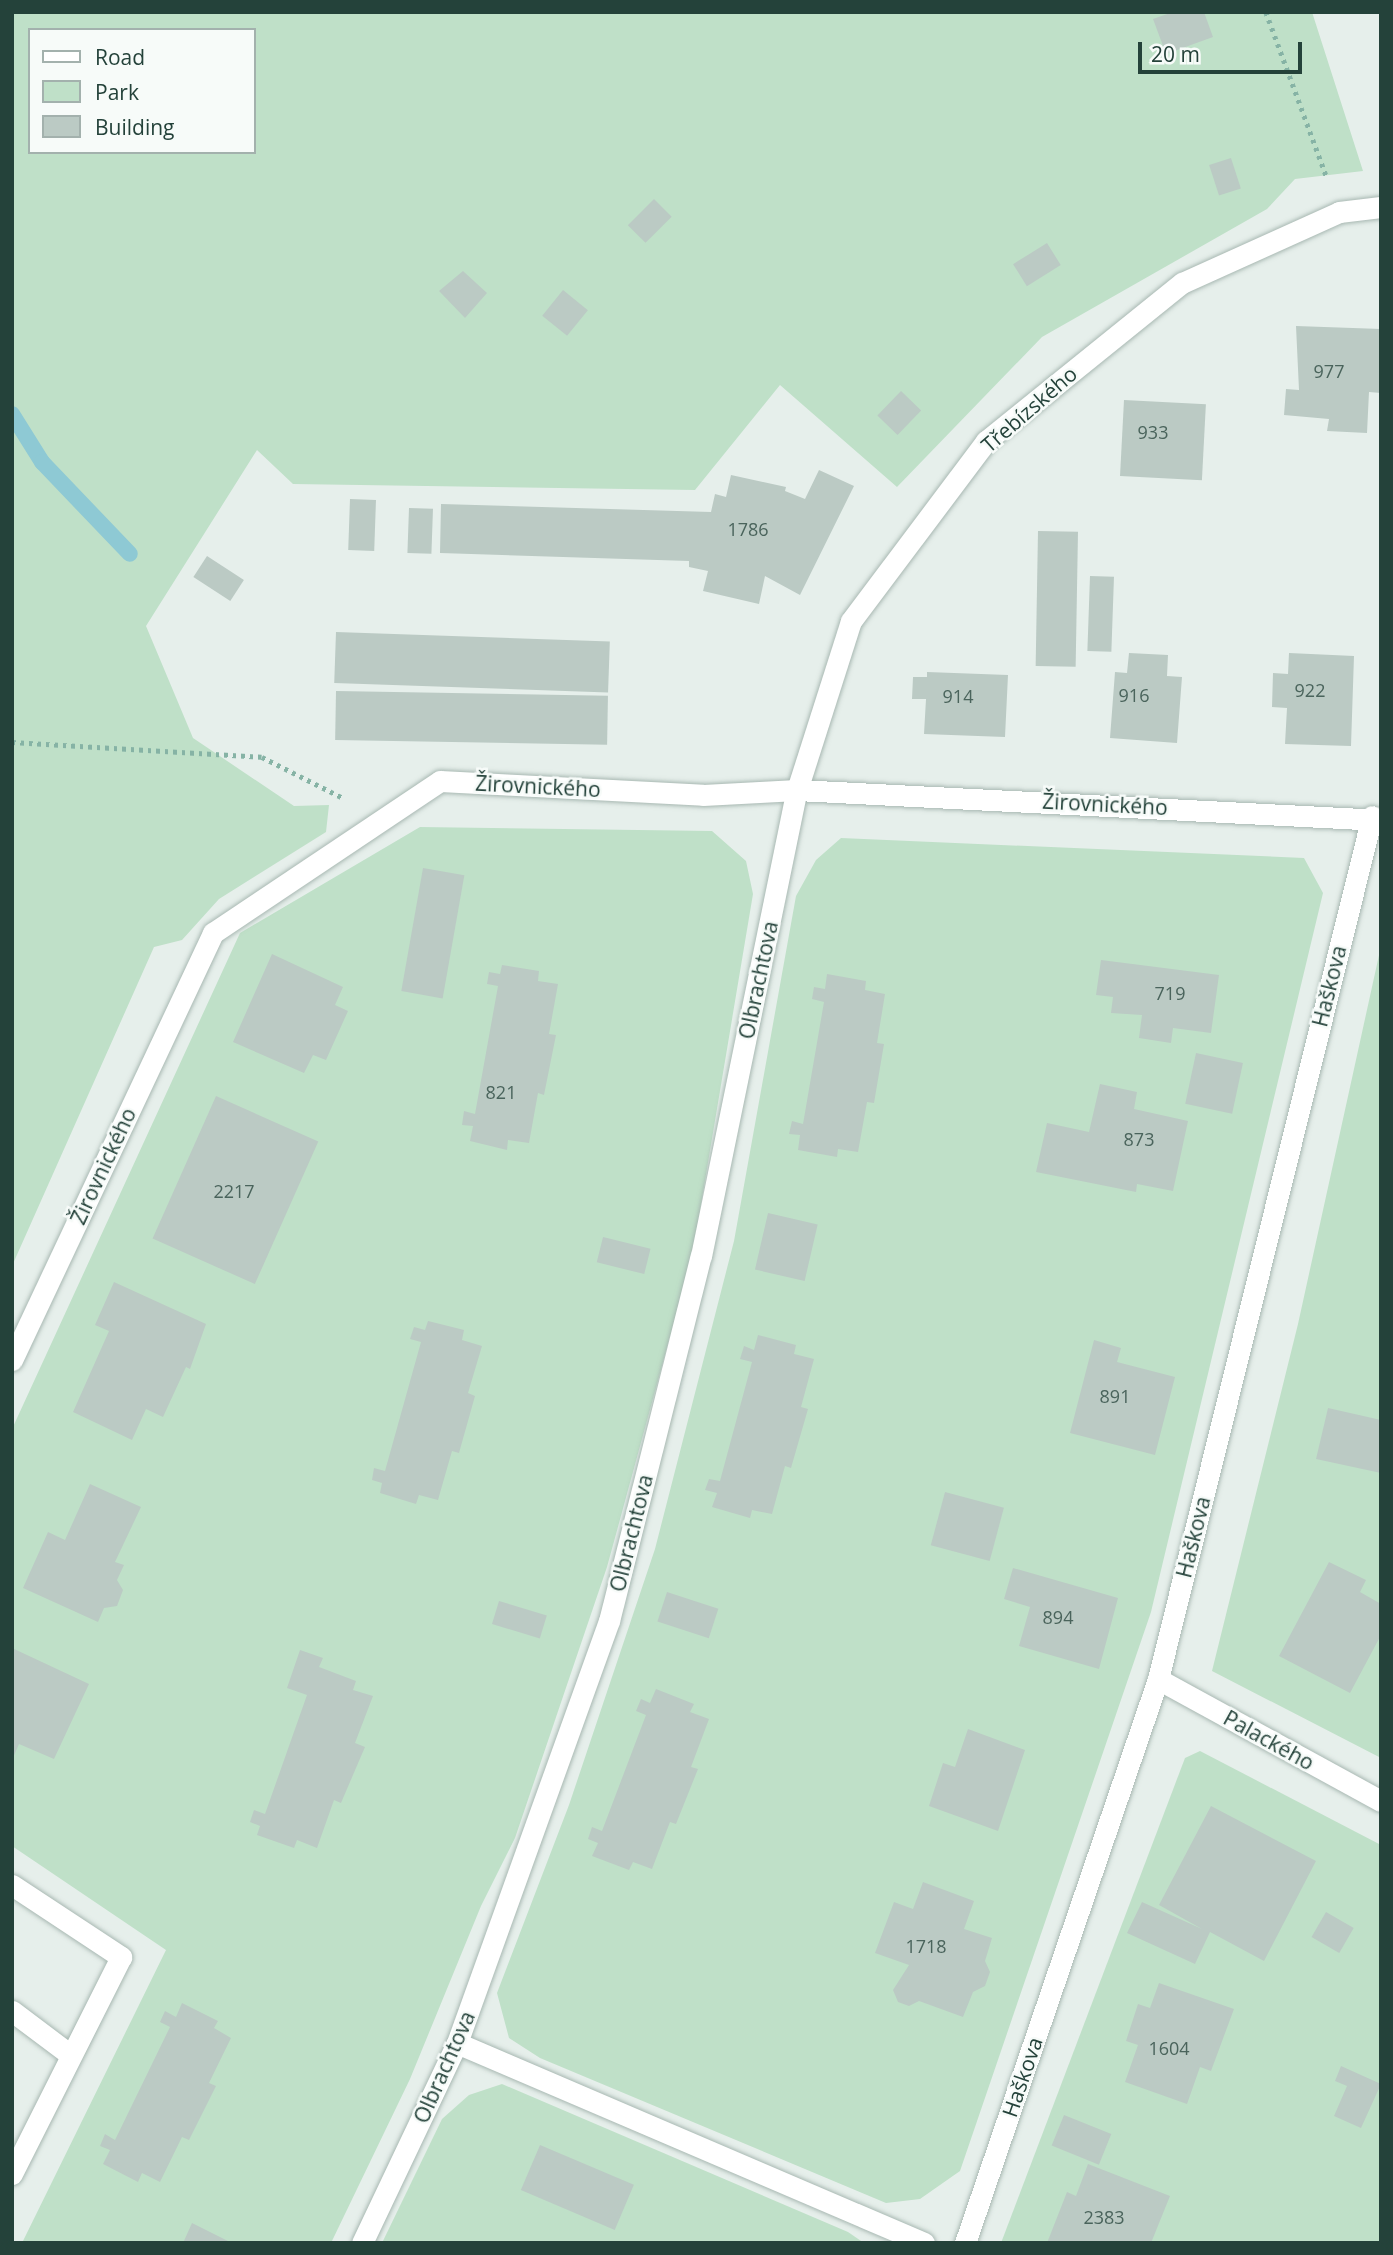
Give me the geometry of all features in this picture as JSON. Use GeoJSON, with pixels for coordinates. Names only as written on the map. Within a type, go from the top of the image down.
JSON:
{"type":"FeatureCollection","features":[{"type":"Feature","properties":{"kind":"street","name":"Třebízského"},"geometry":{"type":"LineString","coordinates":[[797,790],[851,621],[986,441],[1182,283],[1339,212],[1381,207]]}},
{"type":"Feature","properties":{"kind":"street","name":"Žirovnického"},"geometry":{"type":"LineString","coordinates":[[12,1360],[213,933],[440,781],[703,795],[797,790],[1376,818]]}},
{"type":"Feature","properties":{"kind":"street","name":"Olbrachtova"},"geometry":{"type":"LineString","coordinates":[[362,2243],[457,2043],[609,1621],[701,1256],[797,790]]}},
{"type":"Feature","properties":{"kind":"street","name":"Haškova"},"geometry":{"type":"LineString","coordinates":[[965,2243],[1158,1679],[1376,818]]}},
{"type":"Feature","properties":{"kind":"street","name":"Palackého"},"geometry":{"type":"LineString","coordinates":[[1158,1679],[1381,1801]]}},
{"type":"Feature","properties":{"kind":"street"},"geometry":{"type":"LineString","coordinates":[[12,1885],[121,1957],[69,2054],[12,2174]]}},
{"type":"Feature","properties":{"kind":"street"},"geometry":{"type":"LineString","coordinates":[[12,2011],[69,2054]]}},
{"type":"Feature","properties":{"kind":"street"},"geometry":{"type":"LineString","coordinates":[[457,2043],[924,2243]]}},
{"type":"Feature","properties":{"kind":"path"},"geometry":{"type":"LineString","coordinates":[[1266,12],[1339,212]]}},
{"type":"Feature","properties":{"kind":"path"},"geometry":{"type":"LineString","coordinates":[[12,742],[262,757],[385,818]]}},
{"type":"Feature","properties":{"kind":"green space"},"geometry":{"type":"Polygon","coordinates":[[[12,12],[1312,12],[1363,171],[1295,179],[1267,209],[1042,337],[897,487],[780,385],[695,490],[293,484],[257,450],[146,626],[193,738],[294,806],[329,805],[326,832],[219,899],[182,940],[154,947],[12,1266],[12,12]]]}},
{"type":"Feature","properties":{"kind":"green space"},"geometry":{"type":"Polygon","coordinates":[[[420,827],[712,831],[746,861],[753,894],[693,1252],[607,1567],[515,1838],[481,1906],[410,2079],[331,2243],[22,2243],[166,1950],[12,1846],[12,1429],[240,933],[420,827]]]}},
{"type":"Feature","properties":{"kind":"green space"},"geometry":{"type":"Polygon","coordinates":[[[841,838],[1304,858],[1323,893],[1151,1612],[960,2171],[920,2199],[886,2203],[540,2058],[509,2038],[497,1993],[569,1805],[655,1549],[734,1241],[796,896],[816,860],[841,838]]]}},
{"type":"Feature","properties":{"kind":"green space"},"geometry":{"type":"Polygon","coordinates":[[[1381,946],[1381,1758],[1212,1671],[1298,1324],[1381,946]]]}},
{"type":"Feature","properties":{"kind":"green space"},"geometry":{"type":"Polygon","coordinates":[[[1200,1751],[1381,1845],[1381,2243],[1001,2243],[1185,1758],[1200,1751]]]}},
{"type":"Feature","properties":{"kind":"green space"},"geometry":{"type":"Polygon","coordinates":[[[502,2084],[848,2232],[864,2243],[382,2243],[442,2119],[469,2095],[502,2084]]]}},
{"type":"Feature","properties":{"kind":"building"},"geometry":{"type":"Polygon","coordinates":[[[1173,12],[1204,12],[1213,37],[1166,54],[1153,19],[1173,12]]]}},
{"type":"Feature","properties":{"kind":"building"},"geometry":{"type":"Polygon","coordinates":[[[1231,158],[1241,188],[1219,196],[1209,165],[1231,158]]]}},
{"type":"Feature","properties":{"kind":"building"},"geometry":{"type":"Polygon","coordinates":[[[654,199],[672,217],[646,243],[628,225],[654,199]]]}},
{"type":"Feature","properties":{"kind":"building"},"geometry":{"type":"Polygon","coordinates":[[[1047,243],[1061,265],[1027,286],[1013,264],[1047,243]]]}},
{"type":"Feature","properties":{"kind":"building"},"geometry":{"type":"Polygon","coordinates":[[[463,271],[487,293],[465,318],[439,291],[463,271]]]}},
{"type":"Feature","properties":{"kind":"building"},"geometry":{"type":"Polygon","coordinates":[[[563,290],[588,310],[567,336],[542,316],[563,290]]]}},
{"type":"Feature","properties":{"kind":"building"},"geometry":{"type":"Polygon","coordinates":[[[1296,326],[1381,329],[1381,393],[1369,392],[1367,433],[1327,431],[1329,419],[1284,415],[1286,389],[1299,390],[1296,326]]]}},
{"type":"Feature","properties":{"kind":"building"},"geometry":{"type":"Polygon","coordinates":[[[901,391],[921,410],[898,435],[877,415],[901,391]]]}},
{"type":"Feature","properties":{"kind":"building"},"geometry":{"type":"Polygon","coordinates":[[[1124,400],[1206,404],[1202,480],[1120,476],[1124,400]]]}},
{"type":"Feature","properties":{"kind":"building"},"geometry":{"type":"Polygon","coordinates":[[[819,470],[854,486],[800,595],[765,576],[759,604],[703,591],[708,571],[689,567],[689,561],[440,553],[441,504],[711,512],[715,494],[726,497],[731,475],[786,487],[785,491],[805,499],[819,470]]]}},
{"type":"Feature","properties":{"kind":"building"},"geometry":{"type":"Polygon","coordinates":[[[350,499],[376,500],[374,551],[348,550],[350,499]]]}},
{"type":"Feature","properties":{"kind":"building"},"geometry":{"type":"Polygon","coordinates":[[[409,508],[433,509],[431,554],[407,553],[409,508]]]}},
{"type":"Feature","properties":{"kind":"building"},"geometry":{"type":"Polygon","coordinates":[[[1038,531],[1078,532],[1076,667],[1036,666],[1038,531]]]}},
{"type":"Feature","properties":{"kind":"building"},"geometry":{"type":"Polygon","coordinates":[[[207,556],[244,580],[230,601],[193,577],[207,556]]]}},
{"type":"Feature","properties":{"kind":"building"},"geometry":{"type":"Polygon","coordinates":[[[1090,576],[1114,577],[1111,652],[1087,651],[1090,576]]]}},
{"type":"Feature","properties":{"kind":"building"},"geometry":{"type":"Polygon","coordinates":[[[336,632],[610,642],[608,693],[334,683],[336,632]]]}},
{"type":"Feature","properties":{"kind":"building"},"geometry":{"type":"Polygon","coordinates":[[[1129,653],[1168,655],[1167,676],[1182,677],[1177,743],[1110,738],[1115,672],[1127,673],[1129,653]]]}},
{"type":"Feature","properties":{"kind":"building"},"geometry":{"type":"Polygon","coordinates":[[[1289,653],[1354,656],[1351,746],[1285,744],[1287,708],[1272,707],[1273,673],[1288,674],[1289,653]]]}},
{"type":"Feature","properties":{"kind":"building"},"geometry":{"type":"Polygon","coordinates":[[[927,672],[1008,675],[1005,737],[924,734],[926,699],[912,699],[913,677],[927,677],[927,672]]]}},
{"type":"Feature","properties":{"kind":"building"},"geometry":{"type":"Polygon","coordinates":[[[336,691],[608,696],[607,745],[335,740],[336,691]]]}},
{"type":"Feature","properties":{"kind":"building"},"geometry":{"type":"Polygon","coordinates":[[[423,868],[464,875],[443,998],[401,991],[423,868]]]}},
{"type":"Feature","properties":{"kind":"building"},"geometry":{"type":"Polygon","coordinates":[[[272,954],[343,987],[335,1005],[348,1011],[326,1060],[313,1055],[304,1073],[233,1042],[272,954]]]}},
{"type":"Feature","properties":{"kind":"building"},"geometry":{"type":"Polygon","coordinates":[[[1101,960],[1219,975],[1211,1033],[1173,1028],[1171,1043],[1139,1038],[1142,1015],[1111,1013],[1113,997],[1096,995],[1101,960]]]}},
{"type":"Feature","properties":{"kind":"building"},"geometry":{"type":"Polygon","coordinates":[[[502,965],[539,971],[538,981],[558,984],[549,1034],[556,1035],[544,1095],[538,1093],[529,1143],[508,1140],[507,1150],[470,1141],[473,1126],[462,1125],[464,1111],[475,1114],[498,986],[487,984],[489,972],[500,974],[502,965]]]}},
{"type":"Feature","properties":{"kind":"building"},"geometry":{"type":"Polygon","coordinates":[[[827,974],[866,981],[865,990],[885,994],[877,1043],[884,1044],[874,1103],[867,1102],[858,1152],[838,1149],[837,1157],[798,1150],[800,1135],[789,1134],[792,1121],[803,1124],[824,1002],[812,999],[814,987],[825,989],[827,974]]]}},
{"type":"Feature","properties":{"kind":"building"},"geometry":{"type":"Polygon","coordinates":[[[1196,1053],[1243,1063],[1232,1114],[1185,1104],[1196,1053]]]}},
{"type":"Feature","properties":{"kind":"building"},"geometry":{"type":"Polygon","coordinates":[[[1100,1084],[1137,1092],[1134,1109],[1188,1121],[1173,1191],[1137,1184],[1136,1192],[1036,1172],[1047,1123],[1089,1132],[1100,1084]]]}},
{"type":"Feature","properties":{"kind":"building"},"geometry":{"type":"Polygon","coordinates":[[[216,1096],[318,1142],[255,1284],[153,1239],[216,1096]]]}},
{"type":"Feature","properties":{"kind":"building"},"geometry":{"type":"Polygon","coordinates":[[[768,1213],[818,1224],[805,1281],[755,1270],[768,1213]]]}},
{"type":"Feature","properties":{"kind":"building"},"geometry":{"type":"Polygon","coordinates":[[[603,1237],[651,1249],[644,1274],[597,1262],[603,1237]]]}},
{"type":"Feature","properties":{"kind":"building"},"geometry":{"type":"Polygon","coordinates":[[[114,1282],[206,1324],[190,1369],[186,1367],[163,1417],[146,1409],[132,1440],[73,1412],[109,1331],[95,1325],[114,1282]]]}},
{"type":"Feature","properties":{"kind":"building"},"geometry":{"type":"Polygon","coordinates":[[[428,1321],[464,1330],[462,1340],[482,1346],[468,1393],[475,1396],[459,1453],[452,1451],[438,1500],[419,1495],[416,1504],[380,1493],[382,1483],[372,1480],[374,1468],[385,1471],[421,1342],[410,1339],[414,1327],[425,1330],[428,1321]]]}},
{"type":"Feature","properties":{"kind":"building"},"geometry":{"type":"Polygon","coordinates":[[[758,1335],[796,1345],[794,1354],[814,1359],[801,1407],[808,1409],[791,1468],[785,1466],[772,1514],[752,1510],[750,1518],[712,1507],[717,1493],[705,1490],[709,1479],[720,1481],[752,1362],[740,1359],[744,1346],[754,1350],[758,1335]]]}},
{"type":"Feature","properties":{"kind":"building"},"geometry":{"type":"Polygon","coordinates":[[[1094,1340],[1121,1348],[1117,1362],[1175,1377],[1155,1455],[1070,1433],[1094,1340]]]}},
{"type":"Feature","properties":{"kind":"building"},"geometry":{"type":"Polygon","coordinates":[[[1328,1408],[1381,1420],[1381,1473],[1316,1459],[1328,1408]]]}},
{"type":"Feature","properties":{"kind":"building"},"geometry":{"type":"Polygon","coordinates":[[[90,1484],[141,1507],[115,1562],[124,1565],[117,1580],[123,1590],[117,1606],[104,1608],[98,1622],[23,1588],[48,1532],[65,1540],[90,1484]]]}},
{"type":"Feature","properties":{"kind":"building"},"geometry":{"type":"Polygon","coordinates":[[[945,1492],[1004,1508],[990,1561],[931,1545],[945,1492]]]}},
{"type":"Feature","properties":{"kind":"building"},"geometry":{"type":"Polygon","coordinates":[[[1329,1562],[1366,1580],[1360,1592],[1381,1604],[1381,1635],[1350,1693],[1279,1656],[1329,1562]]]}},
{"type":"Feature","properties":{"kind":"building"},"geometry":{"type":"Polygon","coordinates":[[[1013,1568],[1118,1598],[1099,1669],[1019,1646],[1030,1607],[1004,1599],[1013,1568]]]}},
{"type":"Feature","properties":{"kind":"building"},"geometry":{"type":"Polygon","coordinates":[[[667,1592],[718,1609],[709,1638],[657,1621],[667,1592]]]}},
{"type":"Feature","properties":{"kind":"building"},"geometry":{"type":"Polygon","coordinates":[[[499,1601],[547,1616],[540,1639],[492,1624],[499,1601]]]}},
{"type":"Feature","properties":{"kind":"building"},"geometry":{"type":"Polygon","coordinates":[[[12,1648],[89,1684],[54,1759],[19,1744],[12,1760],[12,1648]]]}},
{"type":"Feature","properties":{"kind":"building"},"geometry":{"type":"Polygon","coordinates":[[[300,1650],[323,1658],[319,1667],[356,1681],[353,1690],[373,1696],[355,1743],[365,1747],[341,1803],[334,1800],[317,1848],[297,1840],[294,1848],[257,1835],[260,1826],[250,1822],[254,1810],[265,1814],[307,1695],[287,1688],[300,1650]]]}},
{"type":"Feature","properties":{"kind":"building"},"geometry":{"type":"Polygon","coordinates":[[[656,1689],[694,1704],[690,1712],[709,1719],[691,1767],[698,1769],[676,1824],[670,1822],[652,1869],[633,1862],[629,1870],[592,1856],[598,1843],[588,1839],[592,1827],[602,1831],[646,1715],[636,1711],[641,1699],[650,1703],[656,1689]]]}},
{"type":"Feature","properties":{"kind":"building"},"geometry":{"type":"Polygon","coordinates":[[[968,1729],[1025,1750],[998,1831],[929,1806],[943,1763],[955,1767],[968,1729]]]}},
{"type":"Feature","properties":{"kind":"building"},"geometry":{"type":"Polygon","coordinates":[[[1211,1806],[1316,1861],[1264,1961],[1210,1932],[1195,1964],[1127,1933],[1142,1902],[1202,1929],[1159,1905],[1211,1806]]]}},
{"type":"Feature","properties":{"kind":"building"},"geometry":{"type":"Polygon","coordinates":[[[923,1882],[974,1901],[964,1929],[992,1938],[985,1961],[990,1972],[985,1986],[973,1992],[963,2017],[919,2001],[909,2006],[898,2002],[893,1990],[909,1965],[875,1953],[894,1902],[913,1909],[923,1882]]]}},
{"type":"Feature","properties":{"kind":"building"},"geometry":{"type":"Polygon","coordinates":[[[1326,1912],[1354,1928],[1339,1953],[1312,1937],[1326,1912]]]}},
{"type":"Feature","properties":{"kind":"building"},"geometry":{"type":"Polygon","coordinates":[[[1159,1983],[1234,2009],[1211,2071],[1200,2067],[1187,2104],[1125,2082],[1138,2045],[1126,2041],[1138,2004],[1150,2008],[1159,1983]]]}},
{"type":"Feature","properties":{"kind":"building"},"geometry":{"type":"Polygon","coordinates":[[[182,2003],[218,2021],[214,2028],[231,2038],[209,2083],[216,2086],[189,2140],[182,2137],[160,2182],[142,2173],[138,2182],[103,2164],[110,2150],[100,2146],[105,2134],[115,2140],[170,2027],[160,2022],[165,2011],[176,2017],[182,2003]]]}},
{"type":"Feature","properties":{"kind":"building"},"geometry":{"type":"Polygon","coordinates":[[[1341,2066],[1381,2084],[1361,2128],[1334,2116],[1347,2086],[1335,2081],[1341,2066]]]}},
{"type":"Feature","properties":{"kind":"building"},"geometry":{"type":"Polygon","coordinates":[[[1064,2115],[1111,2134],[1099,2165],[1052,2146],[1064,2115]]]}},
{"type":"Feature","properties":{"kind":"building"},"geometry":{"type":"Polygon","coordinates":[[[540,2145],[634,2185],[615,2230],[521,2190],[540,2145]]]}},
{"type":"Feature","properties":{"kind":"building"},"geometry":{"type":"Polygon","coordinates":[[[1088,2164],[1170,2196],[1151,2243],[1047,2243],[1067,2192],[1076,2196],[1088,2164]]]}},
{"type":"Feature","properties":{"kind":"building"},"geometry":{"type":"Polygon","coordinates":[[[192,2223],[232,2243],[183,2243],[192,2223]]]}},
{"type":"Feature","properties":{"kind":"waterway"},"geometry":{"type":"LineString","coordinates":[[12,414],[42,462],[130,554]]}}]}
